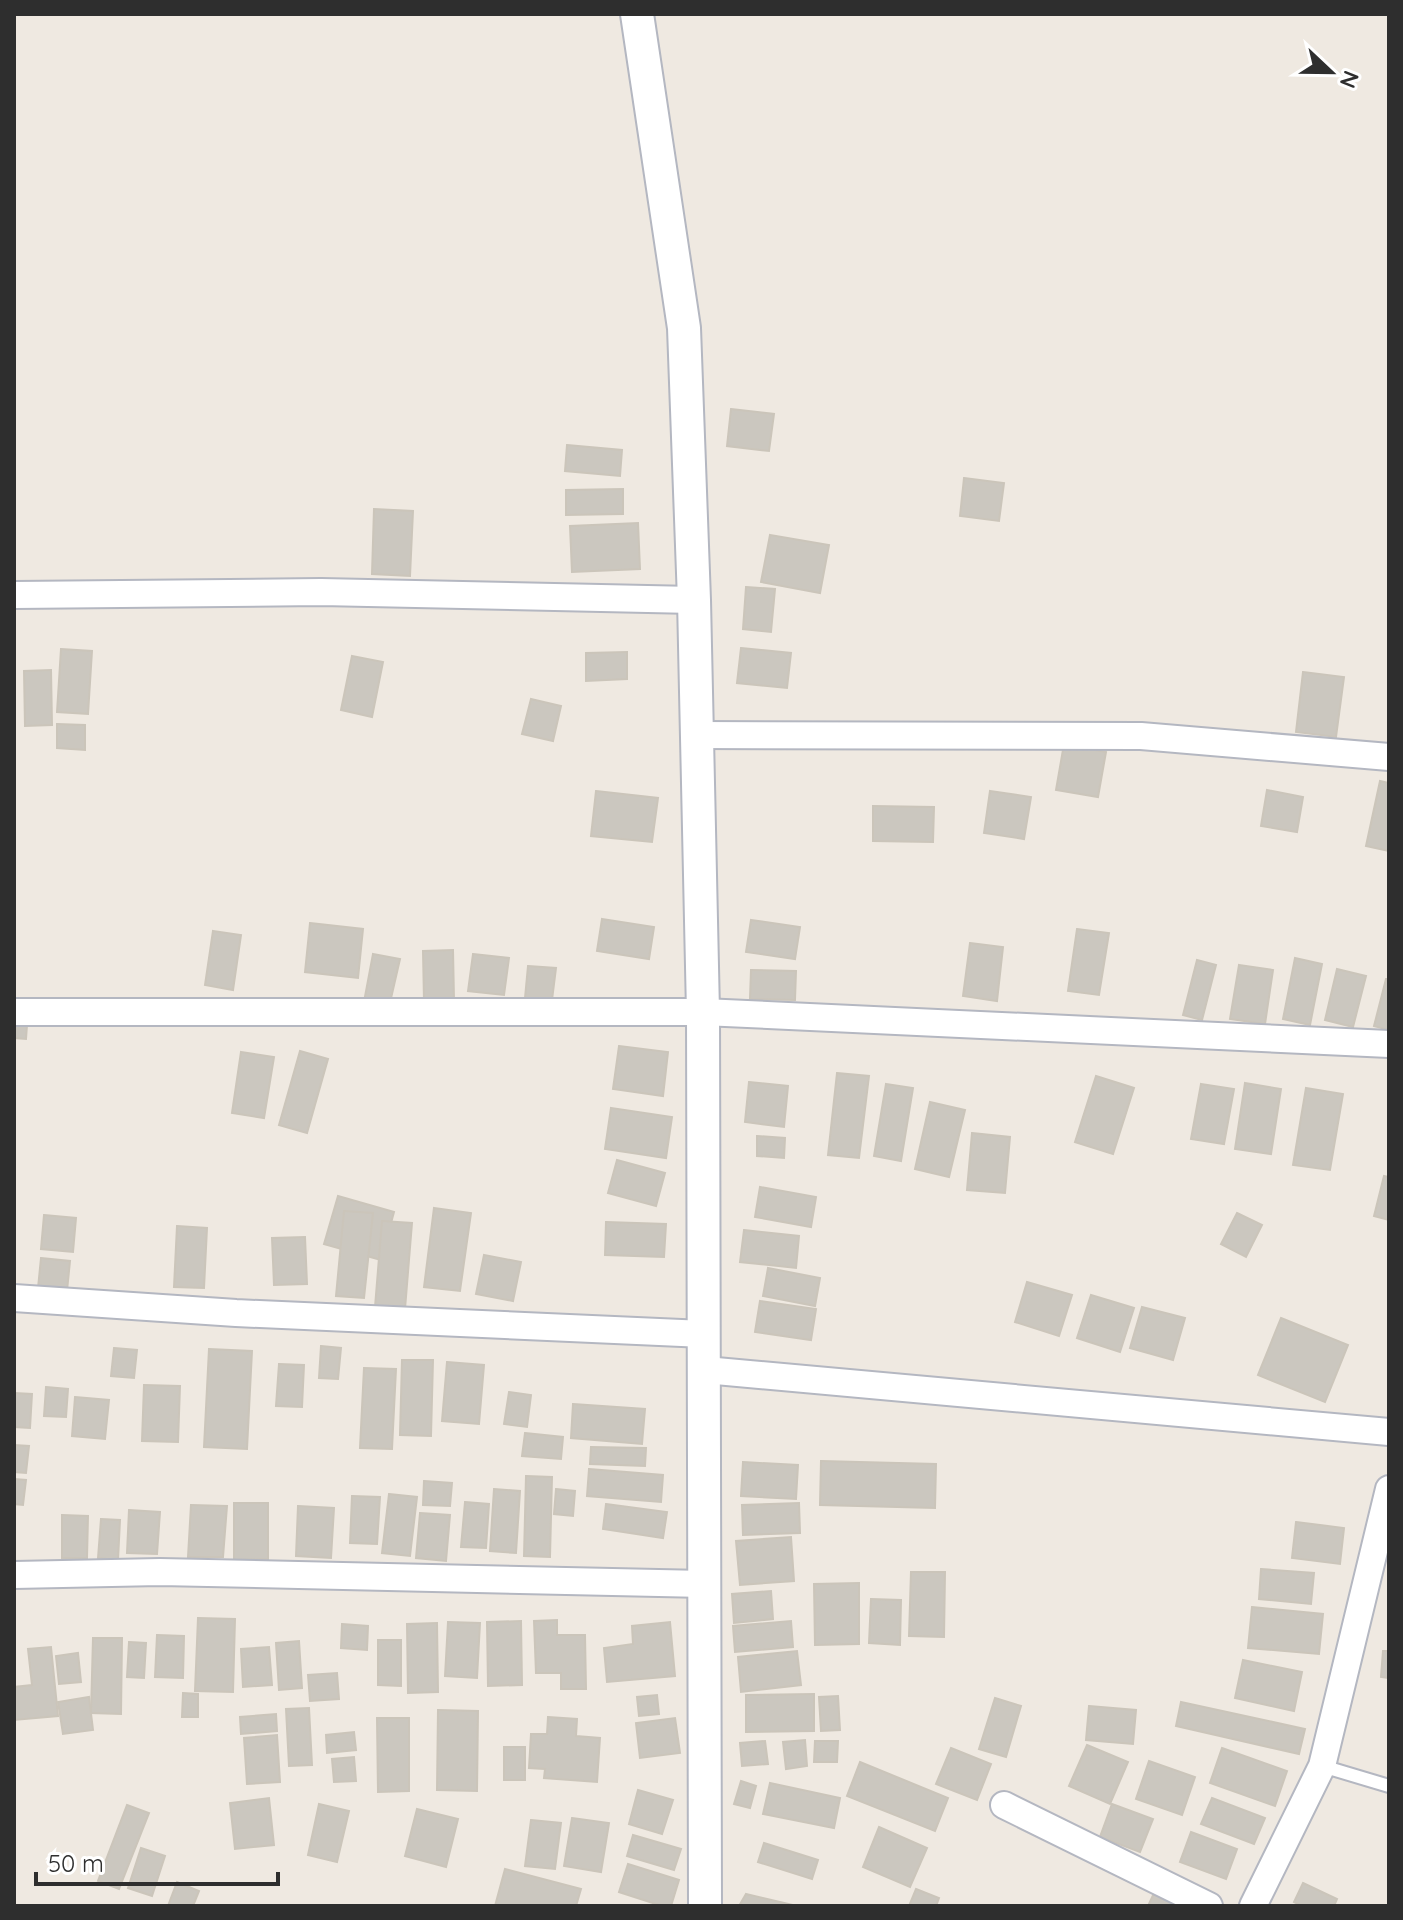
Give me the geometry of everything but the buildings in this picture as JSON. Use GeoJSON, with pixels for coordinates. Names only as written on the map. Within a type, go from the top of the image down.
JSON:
{"type":"FeatureCollection","features":[{"type":"Feature","properties":{"kind":"street"},"geometry":{"type":"LineString","coordinates":[[637,14],[684,328],[694,600],[703,1012],[705,1906]]}},
{"type":"Feature","properties":{"kind":"street"},"geometry":{"type":"LineString","coordinates":[[14,595],[321,592],[694,600]]}},
{"type":"Feature","properties":{"kind":"street"},"geometry":{"type":"LineString","coordinates":[[697,735],[1141,736],[1389,757]]}},
{"type":"Feature","properties":{"kind":"street"},"geometry":{"type":"LineString","coordinates":[[14,1012],[703,1012],[1389,1044]]}},
{"type":"Feature","properties":{"kind":"street"},"geometry":{"type":"LineString","coordinates":[[14,1298],[236,1313],[704,1334]]}},
{"type":"Feature","properties":{"kind":"street"},"geometry":{"type":"LineString","coordinates":[[705,1370],[1389,1432]]}},
{"type":"Feature","properties":{"kind":"street"},"geometry":{"type":"LineString","coordinates":[[1253,1906],[1322,1766],[1389,1489]]}},
{"type":"Feature","properties":{"kind":"street"},"geometry":{"type":"LineString","coordinates":[[14,1575],[175,1572],[705,1584]]}},
{"type":"Feature","properties":{"kind":"street"},"geometry":{"type":"LineString","coordinates":[[1004,1805],[1209,1906]]}},
{"type":"Feature","properties":{"kind":"lane"},"geometry":{"type":"LineString","coordinates":[[1322,1766],[1389,1786]]}}]}
